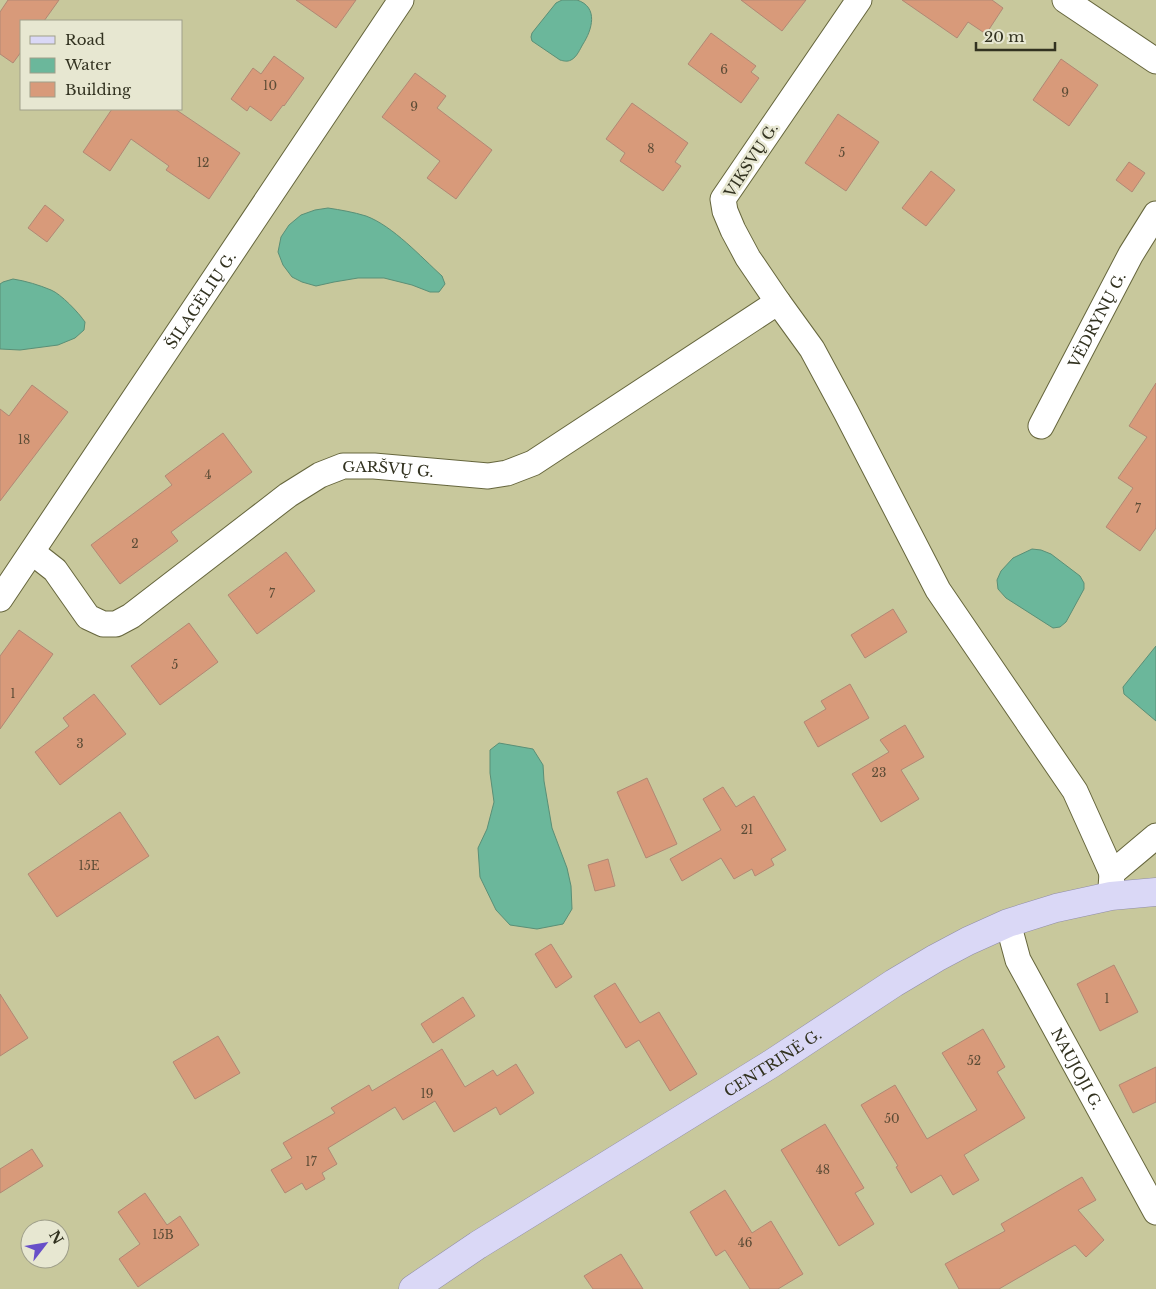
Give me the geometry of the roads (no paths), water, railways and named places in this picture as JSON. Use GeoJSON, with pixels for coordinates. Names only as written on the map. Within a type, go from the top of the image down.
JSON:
{"type":"FeatureCollection","features":[{"type":"Feature","properties":{"kind":"main road","name":"CENTRINĖ G."},"geometry":{"type":"LineString","coordinates":[[413,1289],[478,1245],[771,1064],[936,958],[1008,923],[1056,908],[1112,884],[1156,892]]}},
{"type":"Feature","properties":{"kind":"street","name":"ŠILAGĖLIŲ G."},"geometry":{"type":"LineString","coordinates":[[0,599],[401,0]]}},
{"type":"Feature","properties":{"kind":"street","name":"VIKSVŲ G."},"geometry":{"type":"LineString","coordinates":[[859,0],[723,199],[726,211],[733,230],[748,258],[812,349],[938,590],[1075,791],[1112,884]]}},
{"type":"Feature","properties":{"kind":"street"},"geometry":{"type":"LineString","coordinates":[[1065,0],[1156,61]]}},
{"type":"Feature","properties":{"kind":"street","name":"VĖDRYNŲ G."},"geometry":{"type":"LineString","coordinates":[[1041,426],[1131,254],[1156,214]]}},
{"type":"Feature","properties":{"kind":"street","name":"GARŠVŲ G."},"geometry":{"type":"LineString","coordinates":[[32,552],[55,570],[88,617],[103,624],[116,624],[131,616],[288,495],[320,474],[343,466],[374,466],[488,476],[508,473],[533,463],[778,302]]}},
{"type":"Feature","properties":{"kind":"street"},"geometry":{"type":"LineString","coordinates":[[1112,884],[1156,836]]}},
{"type":"Feature","properties":{"kind":"street","name":"NAUJOJI G."},"geometry":{"type":"LineString","coordinates":[[1008,923],[1018,960],[1156,1212]]}},
{"type":"Feature","properties":{"kind":"water"},"geometry":{"type":"Polygon","coordinates":[[[562,0],[577,0],[584,3],[591,13],[592,19],[586,38],[578,53],[570,61],[560,60],[532,41],[531,37],[532,33],[556,3],[562,0]]]}},
{"type":"Feature","properties":{"kind":"water"},"geometry":{"type":"Polygon","coordinates":[[[328,208],[366,216],[386,227],[442,276],[445,284],[439,292],[430,292],[384,278],[358,278],[316,286],[292,277],[283,265],[278,252],[281,237],[289,225],[301,215],[328,208]]]}},
{"type":"Feature","properties":{"kind":"water"},"geometry":{"type":"Polygon","coordinates":[[[13,279],[42,286],[60,295],[85,322],[84,330],[75,338],[58,345],[20,350],[0,349],[0,284],[13,279]]]}},
{"type":"Feature","properties":{"kind":"water"},"geometry":{"type":"Polygon","coordinates":[[[1032,549],[1051,554],[1080,576],[1084,583],[1084,589],[1066,622],[1060,627],[1053,628],[1006,598],[998,589],[997,580],[1001,571],[1013,558],[1032,549]]]}},
{"type":"Feature","properties":{"kind":"water"},"geometry":{"type":"Polygon","coordinates":[[[1156,646],[1156,721],[1124,694],[1123,687],[1156,646]]]}},
{"type":"Feature","properties":{"kind":"water"},"geometry":{"type":"Polygon","coordinates":[[[499,743],[533,749],[543,765],[552,828],[567,868],[571,886],[572,909],[563,924],[537,929],[510,925],[496,910],[480,877],[478,848],[487,829],[494,802],[490,773],[490,750],[499,743]]]}}]}
